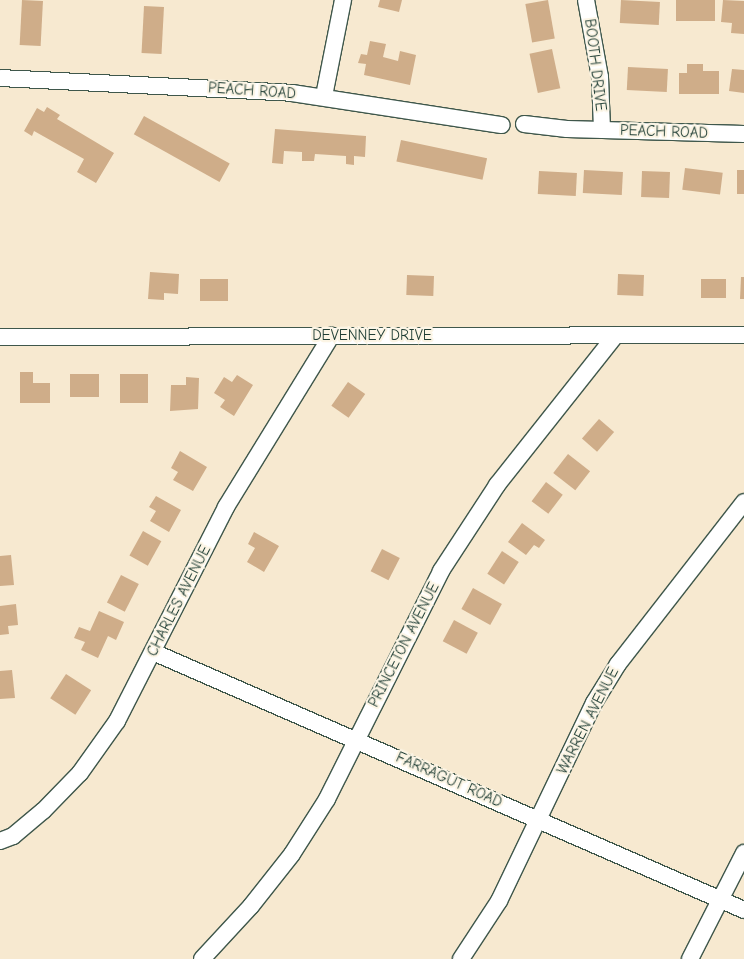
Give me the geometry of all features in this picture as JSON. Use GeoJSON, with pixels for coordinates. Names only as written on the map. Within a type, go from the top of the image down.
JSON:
{"type":"FeatureCollection","features":[{"type":"Feature","properties":{"kind":"street"},"geometry":{"type":"LineString","coordinates":[[324,96],[343,0]]}},
{"type":"Feature","properties":{"kind":"street","name":"BOOTH DRIVE"},"geometry":{"type":"LineString","coordinates":[[586,0],[600,77],[602,130]]}},
{"type":"Feature","properties":{"kind":"street","name":"PEACH ROAD"},"geometry":{"type":"LineString","coordinates":[[0,78],[324,96],[502,125]]}},
{"type":"Feature","properties":{"kind":"street","name":"PEACH ROAD"},"geometry":{"type":"LineString","coordinates":[[524,124],[602,130],[744,134]]}},
{"type":"Feature","properties":{"kind":"street","name":"DEVENNEY DRIVE"},"geometry":{"type":"LineString","coordinates":[[0,337],[744,334]]}},
{"type":"Feature","properties":{"kind":"street","name":"CHARLES AVENUE"},"geometry":{"type":"LineString","coordinates":[[0,841],[13,836],[43,811],[80,773],[117,721],[226,507],[331,336]]}},
{"type":"Feature","properties":{"kind":"street","name":"PRINCETON AVENUE"},"geometry":{"type":"LineString","coordinates":[[202,959],[251,906],[292,854],[327,799],[358,740],[377,694],[441,571],[498,485],[616,336]]}},
{"type":"Feature","properties":{"kind":"street","name":"WARREN AVENUE"},"geometry":{"type":"LineString","coordinates":[[461,959],[499,901],[594,703],[618,664],[744,502]]}},
{"type":"Feature","properties":{"kind":"street","name":"FARRAGUT ROAD"},"geometry":{"type":"LineString","coordinates":[[153,652],[744,910]]}},
{"type":"Feature","properties":{"kind":"street"},"geometry":{"type":"LineString","coordinates":[[690,959],[744,853]]}},
{"type":"Feature","properties":{"kind":"building"},"geometry":{"type":"Polygon","coordinates":[[[22,0],[43,1],[41,46],[20,45],[22,0]]]}},
{"type":"Feature","properties":{"kind":"building"},"geometry":{"type":"Polygon","coordinates":[[[380,0],[402,0],[399,12],[378,7],[380,0]]]}},
{"type":"Feature","properties":{"kind":"building"},"geometry":{"type":"Polygon","coordinates":[[[548,0],[555,38],[532,42],[525,4],[548,0]]]}},
{"type":"Feature","properties":{"kind":"building"},"geometry":{"type":"Polygon","coordinates":[[[621,0],[660,2],[659,25],[620,23],[621,0]]]}},
{"type":"Feature","properties":{"kind":"building"},"geometry":{"type":"Polygon","coordinates":[[[676,0],[715,0],[715,21],[676,21],[676,0]]]}},
{"type":"Feature","properties":{"kind":"building"},"geometry":{"type":"Polygon","coordinates":[[[723,0],[744,1],[744,34],[731,33],[732,23],[721,22],[723,0]]]}},
{"type":"Feature","properties":{"kind":"building"},"geometry":{"type":"Polygon","coordinates":[[[144,6],[164,7],[162,54],[142,53],[144,6]]]}},
{"type":"Feature","properties":{"kind":"building"},"geometry":{"type":"Polygon","coordinates":[[[370,41],[386,44],[383,57],[398,61],[400,51],[416,55],[410,85],[364,75],[366,64],[358,63],[361,54],[367,55],[370,41]]]}},
{"type":"Feature","properties":{"kind":"building"},"geometry":{"type":"Polygon","coordinates":[[[552,49],[560,88],[538,93],[530,54],[552,49]]]}},
{"type":"Feature","properties":{"kind":"building"},"geometry":{"type":"Polygon","coordinates":[[[687,64],[703,64],[703,71],[719,71],[719,94],[679,94],[679,73],[687,73],[687,64]]]}},
{"type":"Feature","properties":{"kind":"building"},"geometry":{"type":"Polygon","coordinates":[[[628,67],[668,69],[667,92],[627,90],[628,67]]]}},
{"type":"Feature","properties":{"kind":"building"},"geometry":{"type":"Polygon","coordinates":[[[732,69],[744,70],[744,93],[729,91],[732,69]]]}},
{"type":"Feature","properties":{"kind":"building"},"geometry":{"type":"Polygon","coordinates":[[[47,107],[60,115],[57,119],[114,153],[96,183],[77,172],[84,159],[34,131],[32,136],[24,131],[37,108],[44,112],[47,107]]]}},
{"type":"Feature","properties":{"kind":"building"},"geometry":{"type":"Polygon","coordinates":[[[144,116],[230,164],[220,182],[134,134],[144,116]]]}},
{"type":"Feature","properties":{"kind":"building"},"geometry":{"type":"Polygon","coordinates":[[[275,129],[366,136],[365,157],[354,156],[354,165],[346,164],[346,156],[315,154],[314,161],[302,161],[302,152],[284,151],[283,164],[272,163],[275,129]]]}},
{"type":"Feature","properties":{"kind":"building"},"geometry":{"type":"Polygon","coordinates":[[[401,140],[487,158],[483,180],[396,162],[401,140]]]}},
{"type":"Feature","properties":{"kind":"building"},"geometry":{"type":"Polygon","coordinates":[[[685,168],[723,173],[720,194],[682,190],[685,168]]]}},
{"type":"Feature","properties":{"kind":"building"},"geometry":{"type":"Polygon","coordinates":[[[584,170],[623,172],[622,195],[583,193],[584,170]]]}},
{"type":"Feature","properties":{"kind":"building"},"geometry":{"type":"Polygon","coordinates":[[[737,170],[744,170],[744,194],[737,194],[737,170]]]}},
{"type":"Feature","properties":{"kind":"building"},"geometry":{"type":"Polygon","coordinates":[[[539,171],[577,173],[576,196],[538,194],[539,171]]]}},
{"type":"Feature","properties":{"kind":"building"},"geometry":{"type":"Polygon","coordinates":[[[642,171],[670,172],[669,198],[641,197],[642,171]]]}},
{"type":"Feature","properties":{"kind":"building"},"geometry":{"type":"Polygon","coordinates":[[[150,272],[179,274],[178,294],[164,293],[164,300],[148,299],[150,272]]]}},
{"type":"Feature","properties":{"kind":"building"},"geometry":{"type":"Polygon","coordinates":[[[618,274],[644,275],[643,296],[617,295],[618,274]]]}},
{"type":"Feature","properties":{"kind":"building"},"geometry":{"type":"Polygon","coordinates":[[[407,275],[434,276],[433,296],[406,295],[407,275]]]}},
{"type":"Feature","properties":{"kind":"building"},"geometry":{"type":"Polygon","coordinates":[[[741,277],[744,277],[744,299],[740,299],[741,277]]]}},
{"type":"Feature","properties":{"kind":"building"},"geometry":{"type":"Polygon","coordinates":[[[200,279],[228,279],[228,301],[200,301],[200,279]]]}},
{"type":"Feature","properties":{"kind":"building"},"geometry":{"type":"Polygon","coordinates":[[[701,279],[726,279],[726,298],[701,298],[701,279]]]}},
{"type":"Feature","properties":{"kind":"building"},"geometry":{"type":"Polygon","coordinates":[[[20,372],[33,372],[33,383],[50,383],[50,403],[20,403],[20,372]]]}},
{"type":"Feature","properties":{"kind":"building"},"geometry":{"type":"Polygon","coordinates":[[[70,374],[99,374],[99,397],[70,397],[70,374]]]}},
{"type":"Feature","properties":{"kind":"building"},"geometry":{"type":"Polygon","coordinates":[[[120,374],[148,374],[148,403],[120,403],[120,374]]]}},
{"type":"Feature","properties":{"kind":"building"},"geometry":{"type":"Polygon","coordinates":[[[237,375],[253,385],[234,416],[220,407],[225,400],[214,393],[224,377],[232,382],[237,375]]]}},
{"type":"Feature","properties":{"kind":"building"},"geometry":{"type":"Polygon","coordinates":[[[186,377],[199,378],[198,409],[170,411],[171,385],[186,385],[186,377]]]}},
{"type":"Feature","properties":{"kind":"building"},"geometry":{"type":"Polygon","coordinates":[[[348,382],[365,394],[349,418],[331,406],[348,382]]]}},
{"type":"Feature","properties":{"kind":"building"},"geometry":{"type":"Polygon","coordinates":[[[599,419],[614,432],[597,452],[582,439],[599,419]]]}},
{"type":"Feature","properties":{"kind":"building"},"geometry":{"type":"Polygon","coordinates":[[[180,451],[207,467],[193,491],[173,480],[178,472],[171,468],[180,451]]]}},
{"type":"Feature","properties":{"kind":"building"},"geometry":{"type":"Polygon","coordinates":[[[568,454],[590,471],[575,490],[553,473],[568,454]]]}},
{"type":"Feature","properties":{"kind":"building"},"geometry":{"type":"Polygon","coordinates":[[[546,482],[563,495],[548,514],[532,501],[546,482]]]}},
{"type":"Feature","properties":{"kind":"building"},"geometry":{"type":"Polygon","coordinates":[[[156,496],[181,510],[169,532],[150,521],[156,511],[149,507],[156,496]]]}},
{"type":"Feature","properties":{"kind":"building"},"geometry":{"type":"Polygon","coordinates":[[[522,523],[545,540],[539,548],[534,545],[526,555],[508,542],[522,523]]]}},
{"type":"Feature","properties":{"kind":"building"},"geometry":{"type":"Polygon","coordinates":[[[143,531],[161,541],[148,566],[129,555],[143,531]]]}},
{"type":"Feature","properties":{"kind":"building"},"geometry":{"type":"Polygon","coordinates":[[[254,532],[279,546],[264,572],[247,562],[255,548],[248,544],[254,532]]]}},
{"type":"Feature","properties":{"kind":"building"},"geometry":{"type":"Polygon","coordinates":[[[382,549],[400,558],[388,580],[371,571],[382,549]]]}},
{"type":"Feature","properties":{"kind":"building"},"geometry":{"type":"Polygon","coordinates":[[[502,551],[519,562],[504,585],[487,574],[502,551]]]}},
{"type":"Feature","properties":{"kind":"building"},"geometry":{"type":"Polygon","coordinates":[[[11,555],[14,585],[0,586],[0,556],[11,555]]]}},
{"type":"Feature","properties":{"kind":"building"},"geometry":{"type":"Polygon","coordinates":[[[121,575],[139,584],[125,612],[107,603],[121,575]]]}},
{"type":"Feature","properties":{"kind":"building"},"geometry":{"type":"Polygon","coordinates":[[[473,588],[502,604],[490,625],[461,609],[473,588]]]}},
{"type":"Feature","properties":{"kind":"building"},"geometry":{"type":"Polygon","coordinates":[[[16,604],[18,625],[8,626],[9,634],[0,635],[0,606],[16,604]]]}},
{"type":"Feature","properties":{"kind":"building"},"geometry":{"type":"Polygon","coordinates":[[[99,611],[124,622],[116,640],[108,636],[98,658],[81,650],[85,642],[74,638],[79,627],[90,631],[99,611]]]}},
{"type":"Feature","properties":{"kind":"building"},"geometry":{"type":"Polygon","coordinates":[[[454,620],[478,633],[467,654],[443,641],[454,620]]]}},
{"type":"Feature","properties":{"kind":"building"},"geometry":{"type":"Polygon","coordinates":[[[12,670],[15,698],[0,699],[0,671],[12,670]]]}},
{"type":"Feature","properties":{"kind":"building"},"geometry":{"type":"Polygon","coordinates":[[[66,674],[91,690],[75,715],[50,698],[66,674]]]}}]}
